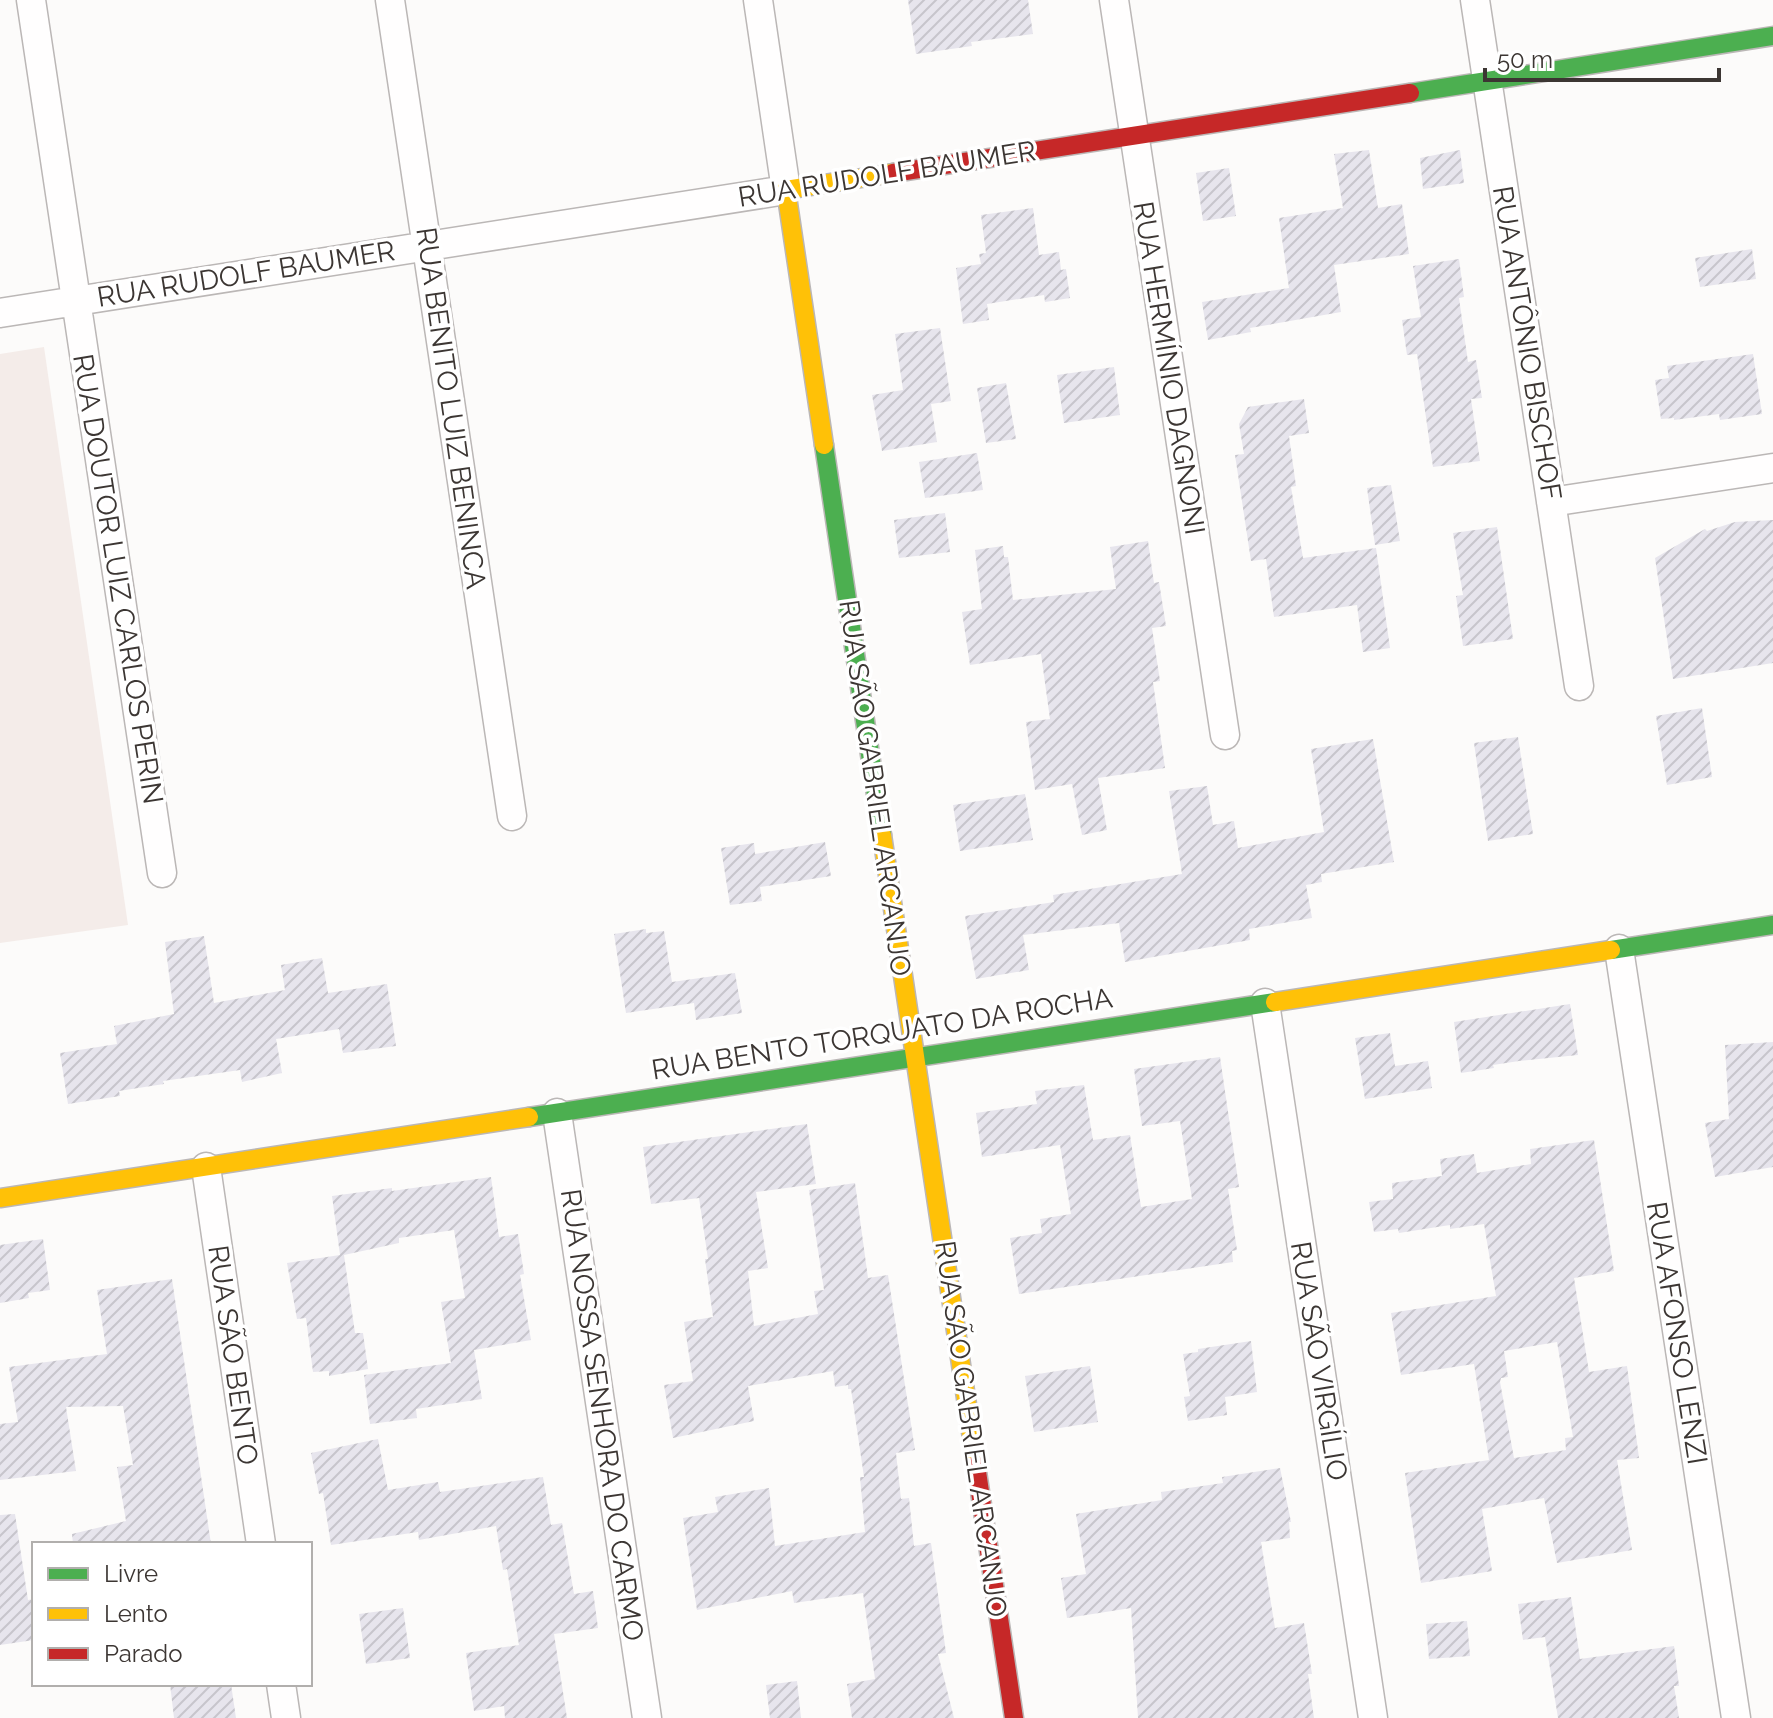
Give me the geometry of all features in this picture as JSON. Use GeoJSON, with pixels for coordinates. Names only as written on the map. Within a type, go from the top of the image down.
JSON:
{"type":"FeatureCollection","features":[{"type":"Feature","properties":{"kind":"street","name":"RUA DOUTOR LUIZ CARLOS PERIN"},"geometry":{"type":"LineString","coordinates":[[31,0],[162,873]]}},
{"type":"Feature","properties":{"kind":"street","name":"RUA BENITO LUIZ BENINCA"},"geometry":{"type":"LineString","coordinates":[[390,0],[512,816]]}},
{"type":"Feature","properties":{"kind":"street","name":"RUA SÃO GABRIEL ARCANJO"},"geometry":{"type":"LineString","coordinates":[[758,0],[1014,1718]]}},
{"type":"Feature","properties":{"kind":"street","name":"RUA HERMÍNIO DAGNONI"},"geometry":{"type":"LineString","coordinates":[[1114,0],[1225,735]]}},
{"type":"Feature","properties":{"kind":"street","name":"RUA ANTÔNIO BISCHOF"},"geometry":{"type":"LineString","coordinates":[[1475,0],[1579,686]]}},
{"type":"Feature","properties":{"kind":"street","name":"RUA RUDOLF BAUMER"},"geometry":{"type":"LineString","coordinates":[[0,313],[1773,36]]}},
{"type":"Feature","properties":{"kind":"street"},"geometry":{"type":"LineString","coordinates":[[1551,502],[1773,468]]}},
{"type":"Feature","properties":{"kind":"street","name":"RUA BENTO TORQUATO DA ROCHA"},"geometry":{"type":"LineString","coordinates":[[0,1198],[1773,925]]}},
{"type":"Feature","properties":{"kind":"street","name":"RUA AFONSO LENZI"},"geometry":{"type":"LineString","coordinates":[[1619,949],[1736,1718]]}},
{"type":"Feature","properties":{"kind":"street","name":"RUA SÃO VIRGÍLIO"},"geometry":{"type":"LineString","coordinates":[[1265,1003],[1373,1718]]}},
{"type":"Feature","properties":{"kind":"street","name":"RUA NOSSA SENHORA DO CARMO"},"geometry":{"type":"LineString","coordinates":[[557,1113],[647,1718]]}},
{"type":"Feature","properties":{"kind":"street","name":"RUA SÃO BENTO"},"geometry":{"type":"LineString","coordinates":[[206,1167],[261,1542]]}},
{"type":"Feature","properties":{"kind":"street"},"geometry":{"type":"LineString","coordinates":[[281,1686],[286,1718]]}},
{"type":"Feature","properties":{"kind":"shaded area"},"geometry":{"type":"Polygon","coordinates":[[[44,347],[128,925],[0,943],[0,354],[44,347]]]}},
{"type":"Feature","properties":{"kind":"building"},"geometry":{"type":"Polygon","coordinates":[[[908,0],[1028,0],[1033,34],[971,42],[972,46],[916,54],[908,0]]]}},
{"type":"Feature","properties":{"kind":"building"},"geometry":{"type":"Polygon","coordinates":[[[1369,150],[1378,208],[1402,204],[1409,254],[1334,265],[1341,312],[1250,328],[1251,332],[1208,340],[1202,302],[1289,288],[1279,218],[1343,208],[1334,154],[1369,150]]]}},
{"type":"Feature","properties":{"kind":"building"},"geometry":{"type":"Polygon","coordinates":[[[1460,150],[1464,183],[1423,189],[1420,158],[1460,150]]]}},
{"type":"Feature","properties":{"kind":"building"},"geometry":{"type":"Polygon","coordinates":[[[1229,168],[1236,216],[1203,221],[1196,173],[1229,168]]]}},
{"type":"Feature","properties":{"kind":"building"},"geometry":{"type":"Polygon","coordinates":[[[1033,208],[1039,255],[1059,252],[1061,270],[1066,269],[1070,298],[1045,302],[1044,295],[987,304],[989,320],[963,324],[956,268],[981,264],[979,254],[986,253],[981,215],[1033,208]]]}},
{"type":"Feature","properties":{"kind":"building"},"geometry":{"type":"Polygon","coordinates":[[[1752,249],[1756,279],[1700,287],[1695,258],[1752,249]]]}},
{"type":"Feature","properties":{"kind":"building"},"geometry":{"type":"Polygon","coordinates":[[[1459,259],[1464,297],[1459,298],[1468,362],[1476,360],[1482,398],[1471,399],[1480,461],[1433,467],[1417,354],[1407,355],[1402,320],[1421,317],[1413,266],[1459,259]]]}},
{"type":"Feature","properties":{"kind":"building"},"geometry":{"type":"Polygon","coordinates":[[[940,328],[951,401],[931,404],[937,442],[882,451],[872,395],[903,390],[895,334],[940,328]]]}},
{"type":"Feature","properties":{"kind":"building"},"geometry":{"type":"Polygon","coordinates":[[[1753,354],[1762,414],[1720,420],[1719,414],[1661,419],[1655,380],[1669,378],[1667,366],[1753,354]]]}},
{"type":"Feature","properties":{"kind":"building"},"geometry":{"type":"Polygon","coordinates":[[[1114,367],[1120,415],[1064,423],[1057,375],[1114,367]]]}},
{"type":"Feature","properties":{"kind":"building"},"geometry":{"type":"Polygon","coordinates":[[[1006,383],[1016,439],[986,443],[977,388],[1006,383]]]}},
{"type":"Feature","properties":{"kind":"building"},"geometry":{"type":"Polygon","coordinates":[[[1304,399],[1309,433],[1289,436],[1296,486],[1291,487],[1303,558],[1376,548],[1390,648],[1363,652],[1357,605],[1274,617],[1266,559],[1251,561],[1235,455],[1244,454],[1239,424],[1248,407],[1304,399]]]}},
{"type":"Feature","properties":{"kind":"building"},"geometry":{"type":"Polygon","coordinates":[[[977,453],[983,490],[925,498],[919,462],[977,453]]]}},
{"type":"Feature","properties":{"kind":"building"},"geometry":{"type":"Polygon","coordinates":[[[1391,485],[1400,541],[1375,545],[1367,488],[1391,485]]]}},
{"type":"Feature","properties":{"kind":"building"},"geometry":{"type":"Polygon","coordinates":[[[945,513],[950,552],[899,558],[894,520],[945,513]]]}},
{"type":"Feature","properties":{"kind":"building"},"geometry":{"type":"Polygon","coordinates":[[[1773,520],[1773,663],[1673,679],[1655,558],[1705,529],[1707,531],[1735,522],[1773,520]]]}},
{"type":"Feature","properties":{"kind":"building"},"geometry":{"type":"Polygon","coordinates":[[[1497,527],[1513,639],[1463,646],[1456,596],[1463,595],[1453,533],[1497,527]]]}},
{"type":"Feature","properties":{"kind":"building"},"geometry":{"type":"Polygon","coordinates":[[[1148,541],[1154,583],[1159,582],[1166,626],[1152,628],[1160,681],[1153,682],[1165,768],[1098,778],[1107,830],[1082,835],[1072,784],[1035,790],[1026,722],[1050,719],[1041,654],[970,665],[962,612],[982,609],[975,550],[1003,546],[1004,557],[1008,557],[1013,600],[1116,589],[1110,547],[1148,541]]]}},
{"type":"Feature","properties":{"kind":"building"},"geometry":{"type":"Polygon","coordinates":[[[1702,708],[1712,777],[1667,785],[1656,716],[1702,708]]]}},
{"type":"Feature","properties":{"kind":"building"},"geometry":{"type":"Polygon","coordinates":[[[1518,737],[1533,834],[1488,841],[1474,743],[1518,737]]]}},
{"type":"Feature","properties":{"kind":"building"},"geometry":{"type":"Polygon","coordinates":[[[1373,739],[1394,862],[1321,874],[1322,882],[1306,885],[1312,918],[1249,929],[1250,940],[1125,962],[1119,923],[1023,935],[1029,970],[976,979],[965,916],[1054,902],[1053,895],[1182,874],[1169,791],[1207,786],[1213,825],[1234,821],[1238,848],[1324,832],[1311,749],[1373,739]]]}},
{"type":"Feature","properties":{"kind":"building"},"geometry":{"type":"Polygon","coordinates":[[[1025,794],[1033,840],[960,851],[953,805],[1025,794]]]}},
{"type":"Feature","properties":{"kind":"building"},"geometry":{"type":"Polygon","coordinates":[[[825,842],[831,876],[760,887],[762,901],[730,905],[721,848],[754,843],[755,854],[825,842]]]}},
{"type":"Feature","properties":{"kind":"building"},"geometry":{"type":"Polygon","coordinates":[[[646,929],[646,933],[664,931],[672,982],[735,973],[742,1013],[696,1020],[694,1003],[626,1013],[614,934],[646,929]]]}},
{"type":"Feature","properties":{"kind":"building"},"geometry":{"type":"Polygon","coordinates":[[[204,936],[214,1003],[285,990],[281,965],[322,958],[328,993],[387,984],[396,1046],[343,1053],[339,1029],[276,1039],[282,1073],[242,1082],[240,1070],[163,1081],[164,1084],[119,1091],[120,1096],[68,1104],[60,1053],[117,1044],[114,1026],[174,1014],[165,942],[204,936]]]}},
{"type":"Feature","properties":{"kind":"building"},"geometry":{"type":"Polygon","coordinates":[[[1570,1004],[1578,1055],[1493,1065],[1494,1068],[1461,1073],[1454,1022],[1570,1004]]]}},
{"type":"Feature","properties":{"kind":"building"},"geometry":{"type":"Polygon","coordinates":[[[1390,1033],[1395,1066],[1428,1061],[1432,1088],[1365,1099],[1355,1038],[1390,1033]]]}},
{"type":"Feature","properties":{"kind":"building"},"geometry":{"type":"Polygon","coordinates":[[[1773,1042],[1773,1167],[1715,1177],[1705,1123],[1729,1119],[1725,1045],[1773,1042]]]}},
{"type":"Feature","properties":{"kind":"building"},"geometry":{"type":"Polygon","coordinates":[[[1220,1057],[1239,1187],[1228,1189],[1237,1250],[1232,1251],[1233,1262],[1019,1294],[1010,1238],[1042,1233],[1040,1219],[1071,1214],[1060,1145],[982,1157],[976,1113],[1037,1104],[1035,1091],[1084,1085],[1093,1140],[1130,1135],[1141,1207],[1192,1199],[1180,1121],[1142,1126],[1134,1069],[1220,1057]]]}},
{"type":"Feature","properties":{"kind":"building"},"geometry":{"type":"Polygon","coordinates":[[[807,1124],[816,1184],[756,1192],[768,1268],[748,1271],[754,1326],[818,1314],[814,1291],[824,1290],[809,1190],[855,1183],[868,1278],[888,1275],[915,1450],[896,1453],[901,1499],[909,1498],[914,1546],[931,1543],[946,1653],[938,1654],[954,1718],[852,1718],[847,1684],[875,1679],[863,1593],[794,1603],[792,1591],[697,1610],[683,1518],[718,1512],[715,1497],[769,1488],[775,1546],[865,1532],[860,1477],[864,1477],[851,1389],[848,1385],[835,1387],[833,1371],[748,1386],[754,1421],[673,1438],[664,1385],[693,1381],[684,1322],[713,1317],[705,1259],[708,1259],[699,1198],[651,1204],[643,1147],[807,1124]]]}},
{"type":"Feature","properties":{"kind":"building"},"geometry":{"type":"Polygon","coordinates":[[[1594,1140],[1614,1271],[1574,1278],[1589,1372],[1627,1366],[1639,1458],[1617,1460],[1632,1550],[1557,1563],[1544,1498],[1482,1509],[1492,1571],[1421,1583],[1405,1473],[1489,1460],[1474,1364],[1401,1375],[1391,1313],[1496,1296],[1484,1224],[1450,1229],[1450,1225],[1399,1233],[1398,1229],[1374,1232],[1369,1202],[1393,1199],[1392,1183],[1442,1176],[1440,1159],[1474,1154],[1477,1173],[1531,1164],[1530,1149],[1594,1140]],[[1557,1342],[1504,1351],[1508,1377],[1501,1378],[1500,1382],[1514,1458],[1566,1450],[1565,1438],[1573,1437],[1557,1342]]]}},
{"type":"Feature","properties":{"kind":"building"},"geometry":{"type":"Polygon","coordinates":[[[491,1177],[499,1237],[518,1234],[524,1274],[520,1275],[531,1340],[474,1350],[482,1399],[416,1409],[417,1418],[370,1424],[364,1375],[451,1363],[441,1302],[465,1298],[454,1230],[399,1238],[399,1243],[344,1255],[355,1333],[363,1333],[368,1369],[329,1376],[329,1371],[313,1372],[306,1318],[297,1319],[287,1263],[340,1255],[332,1196],[491,1177]]]}},
{"type":"Feature","properties":{"kind":"building"},"geometry":{"type":"Polygon","coordinates":[[[43,1239],[50,1290],[28,1293],[29,1298],[0,1303],[0,1245],[43,1239]]]}},
{"type":"Feature","properties":{"kind":"building"},"geometry":{"type":"Polygon","coordinates":[[[172,1279],[211,1542],[73,1542],[72,1534],[126,1521],[117,1467],[133,1465],[123,1406],[66,1407],[76,1471],[0,1480],[0,1424],[18,1422],[9,1367],[107,1354],[97,1290],[172,1279]]]}},
{"type":"Feature","properties":{"kind":"building"},"geometry":{"type":"Polygon","coordinates":[[[1251,1341],[1257,1392],[1225,1397],[1227,1415],[1188,1421],[1184,1397],[1190,1396],[1183,1354],[1251,1341]]]}},
{"type":"Feature","properties":{"kind":"building"},"geometry":{"type":"Polygon","coordinates":[[[1090,1366],[1098,1422],[1034,1432],[1025,1376],[1090,1366]]]}},
{"type":"Feature","properties":{"kind":"building"},"geometry":{"type":"Polygon","coordinates":[[[378,1439],[388,1490],[438,1482],[440,1492],[543,1477],[551,1525],[562,1523],[574,1594],[593,1591],[598,1628],[554,1634],[567,1718],[505,1718],[504,1706],[474,1711],[466,1653],[519,1645],[507,1569],[503,1570],[496,1526],[419,1540],[418,1532],[331,1545],[323,1493],[319,1494],[311,1453],[378,1439]]]}},
{"type":"Feature","properties":{"kind":"building"},"geometry":{"type":"Polygon","coordinates":[[[1280,1468],[1291,1522],[1290,1538],[1261,1542],[1275,1628],[1304,1623],[1312,1674],[1308,1674],[1314,1718],[1138,1718],[1131,1608],[1067,1618],[1061,1578],[1086,1574],[1076,1514],[1162,1500],[1161,1492],[1223,1483],[1222,1477],[1280,1468]]]}},
{"type":"Feature","properties":{"kind":"building"},"geometry":{"type":"Polygon","coordinates":[[[15,1514],[28,1600],[32,1599],[32,1640],[0,1645],[0,1515],[15,1514]]]}},
{"type":"Feature","properties":{"kind":"building"},"geometry":{"type":"Polygon","coordinates":[[[1571,1597],[1580,1659],[1674,1646],[1679,1686],[1674,1686],[1679,1718],[1558,1718],[1545,1637],[1523,1640],[1518,1604],[1571,1597]]]}},
{"type":"Feature","properties":{"kind":"building"},"geometry":{"type":"Polygon","coordinates":[[[403,1608],[410,1658],[366,1664],[359,1614],[403,1608]]]}},
{"type":"Feature","properties":{"kind":"building"},"geometry":{"type":"Polygon","coordinates":[[[1467,1621],[1470,1656],[1429,1659],[1426,1624],[1467,1621]]]}},
{"type":"Feature","properties":{"kind":"building"},"geometry":{"type":"Polygon","coordinates":[[[797,1681],[801,1718],[770,1718],[766,1685],[797,1681]]]}},
{"type":"Feature","properties":{"kind":"building"},"geometry":{"type":"Polygon","coordinates":[[[170,1686],[231,1686],[236,1718],[174,1718],[170,1686]]]}},
{"type":"Feature","properties":{"kind":"traffic: fast"},"geometry":{"type":"LineString","coordinates":[[1410,93],[1773,36]]}},
{"type":"Feature","properties":{"kind":"traffic: fast"},"geometry":{"type":"LineString","coordinates":[[824,445],[882,835]]}},
{"type":"Feature","properties":{"kind":"traffic: fast"},"geometry":{"type":"LineString","coordinates":[[1611,950],[1773,925]]}},
{"type":"Feature","properties":{"kind":"traffic: fast"},"geometry":{"type":"LineString","coordinates":[[529,1117],[1275,1002]]}},
{"type":"Feature","properties":{"kind":"traffic: slow"},"geometry":{"type":"LineString","coordinates":[[824,445],[786,190],[893,173]]}},
{"type":"Feature","properties":{"kind":"traffic: slow"},"geometry":{"type":"LineString","coordinates":[[882,835],[976,1465]]}},
{"type":"Feature","properties":{"kind":"traffic: slow"},"geometry":{"type":"LineString","coordinates":[[1275,1002],[1611,950]]}},
{"type":"Feature","properties":{"kind":"traffic: slow"},"geometry":{"type":"LineString","coordinates":[[0,1198],[529,1117]]}},
{"type":"Feature","properties":{"kind":"traffic: jam"},"geometry":{"type":"LineString","coordinates":[[893,173],[1410,93]]}},
{"type":"Feature","properties":{"kind":"traffic: jam"},"geometry":{"type":"LineString","coordinates":[[976,1465],[1014,1718]]}}]}
